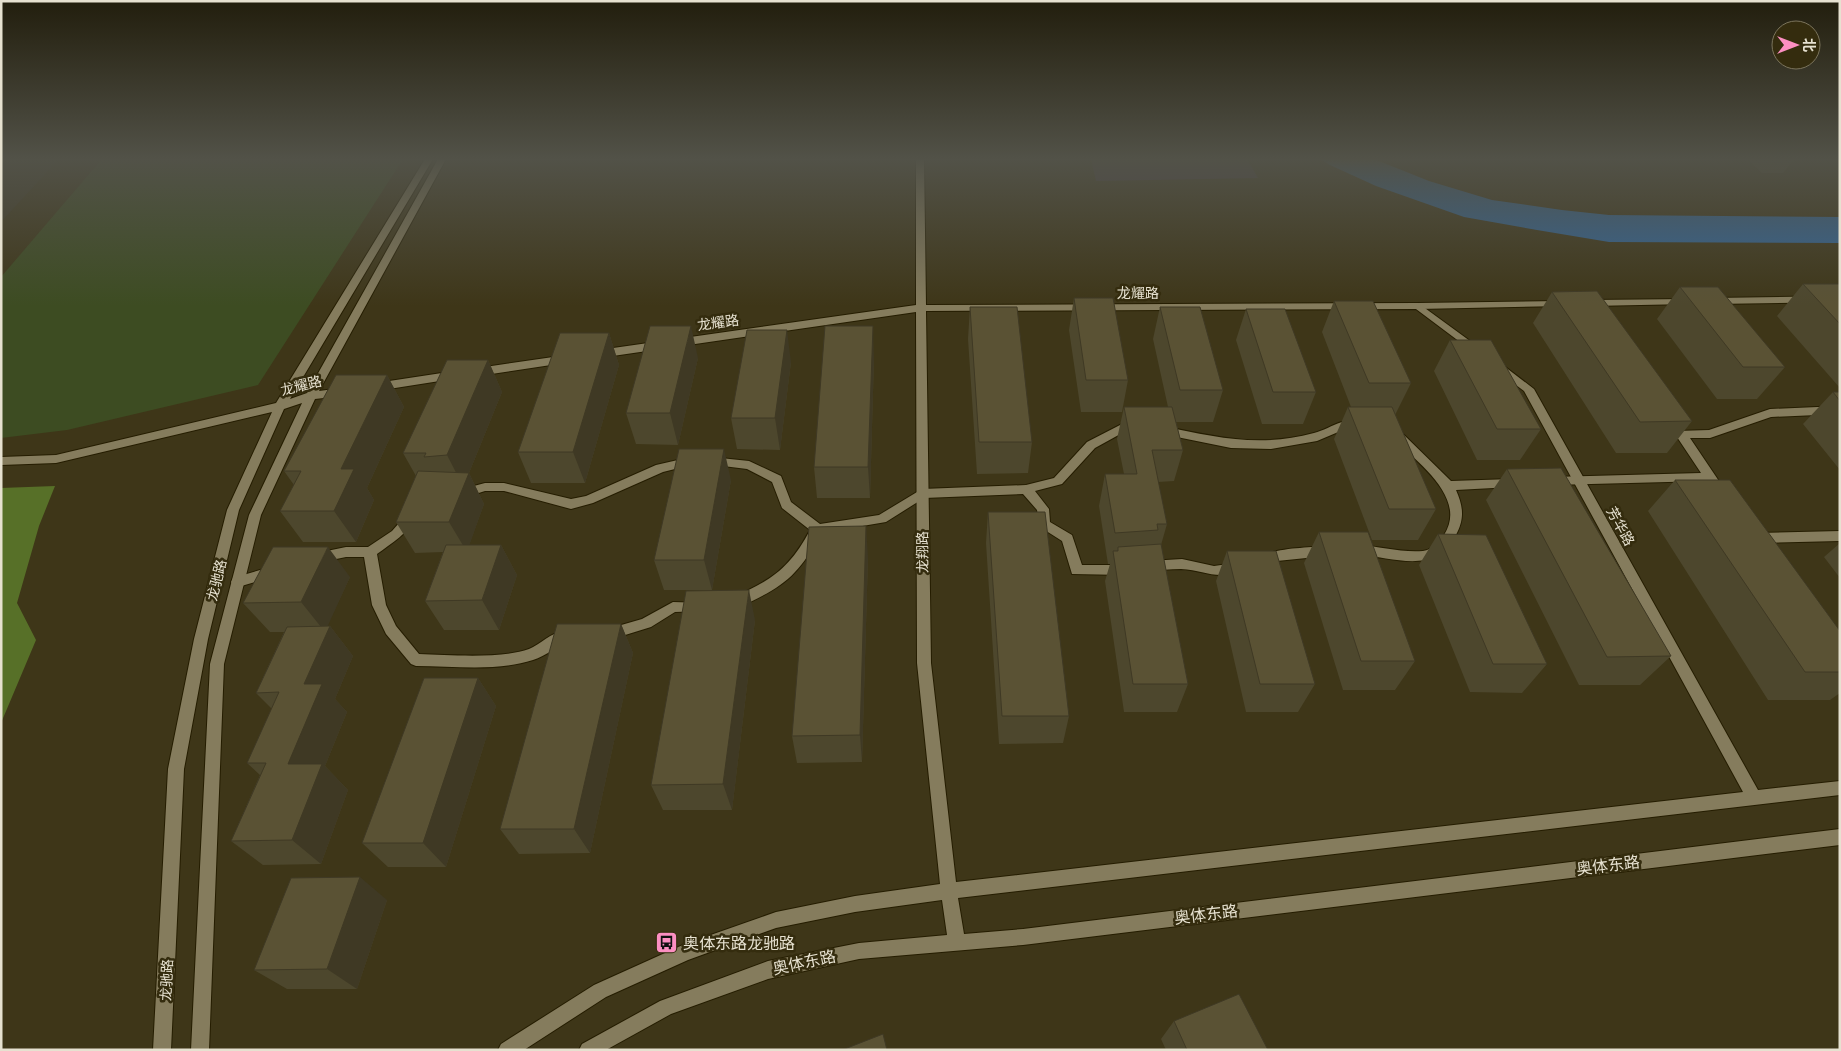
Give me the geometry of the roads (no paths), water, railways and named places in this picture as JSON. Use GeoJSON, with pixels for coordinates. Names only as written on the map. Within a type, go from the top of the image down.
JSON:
{"type":"FeatureCollection","features":[{"type":"Feature","properties":{"kind":"street","name":"龙驰路"},"geometry":{"type":"LineString","coordinates":[[162,1050],[176,769],[201,639],[233,510],[280,406],[399,208]]}},
{"type":"Feature","properties":{"kind":"street","name":"龙驰路"},"geometry":{"type":"LineString","coordinates":[[200,1050],[217,664],[255,515],[311,396],[415,208]]}},
{"type":"Feature","properties":{"kind":"street","name":"龙翔路"},"geometry":{"type":"LineString","coordinates":[[920,208],[924,663],[949,891],[957,942]]}},
{"type":"Feature","properties":{"kind":"street","name":"龙耀路"},"geometry":{"type":"LineString","coordinates":[[1,461],[56,459],[280,406],[311,396],[920,308],[1418,306],[1840,299]]}},
{"type":"Feature","properties":{"kind":"street","name":"芳华路"},"geometry":{"type":"LineString","coordinates":[[1418,306],[1528,388],[1754,798]]}},
{"type":"Feature","properties":{"kind":"street"},"geometry":{"type":"LineString","coordinates":[[1726,500],[1681,434],[1710,434],[1770,413],[1840,410]]}},
{"type":"Feature","properties":{"kind":"street"},"geometry":{"type":"LineString","coordinates":[[448,495],[458,495],[485,487],[504,487],[572,504],[589,500],[660,468],[691,461],[716,461],[749,465],[777,478],[786,505],[818,529],[882,519],[922,494],[1026,489],[1058,482],[1091,445],[1122,428],[1151,428],[1231,444],[1271,445],[1317,436],[1342,426],[1368,429]]}},
{"type":"Feature","properties":{"kind":"street"},"geometry":{"type":"LineString","coordinates":[[1026,489],[1042,509],[1044,524],[1068,538],[1077,570],[1118,571],[1182,564],[1214,571],[1256,565],[1275,556],[1332,550],[1428,555],[1449,539],[1457,510],[1448,486],[1394,432],[1385,431]]}},
{"type":"Feature","properties":{"kind":"street"},"geometry":{"type":"LineString","coordinates":[[1541,482],[1710,477]]}},
{"type":"Feature","properties":{"kind":"street"},"geometry":{"type":"LineString","coordinates":[[1448,486],[1522,483]]}},
{"type":"Feature","properties":{"kind":"street"},"geometry":{"type":"LineString","coordinates":[[308,561],[346,552],[370,552],[396,534],[419,508]]}},
{"type":"Feature","properties":{"kind":"street"},"geometry":{"type":"LineString","coordinates":[[595,634],[610,634],[646,623],[673,607],[721,607],[759,592],[778,580],[799,561],[818,529]]}},
{"type":"Feature","properties":{"kind":"street"},"geometry":{"type":"LineString","coordinates":[[1747,531],[1752,538],[1840,536]]}},
{"type":"Feature","properties":{"kind":"street"},"geometry":{"type":"LineString","coordinates":[[370,552],[379,605],[391,630],[416,660],[491,661],[531,655],[560,638],[579,634]]}},
{"type":"Feature","properties":{"kind":"street"},"geometry":{"type":"LineString","coordinates":[[238,582],[282,569]]}},
{"type":"Feature","properties":{"kind":"street"},"geometry":{"type":"LineString","coordinates":[[507,1050],[600,991],[685,952],[776,920],[855,904],[949,891],[1840,788]]}},
{"type":"Feature","properties":{"kind":"street","name":"奥体东路"},"geometry":{"type":"LineString","coordinates":[[588,1050],[666,1007],[768,970],[859,950],[1023,937],[1840,837]]}},
{"type":"Feature","properties":{"kind":"water"},"geometry":{"type":"Polygon","coordinates":[[[1439,208],[1548,208],[1609,215],[1840,217],[1840,243],[1609,242],[1464,217],[1439,208]]]}},
{"type":"Feature","properties":{"kind":"place","name":"奥体东路龙驰路"},"geometry":{"type":"Point","coordinates":[667,943]}}]}
